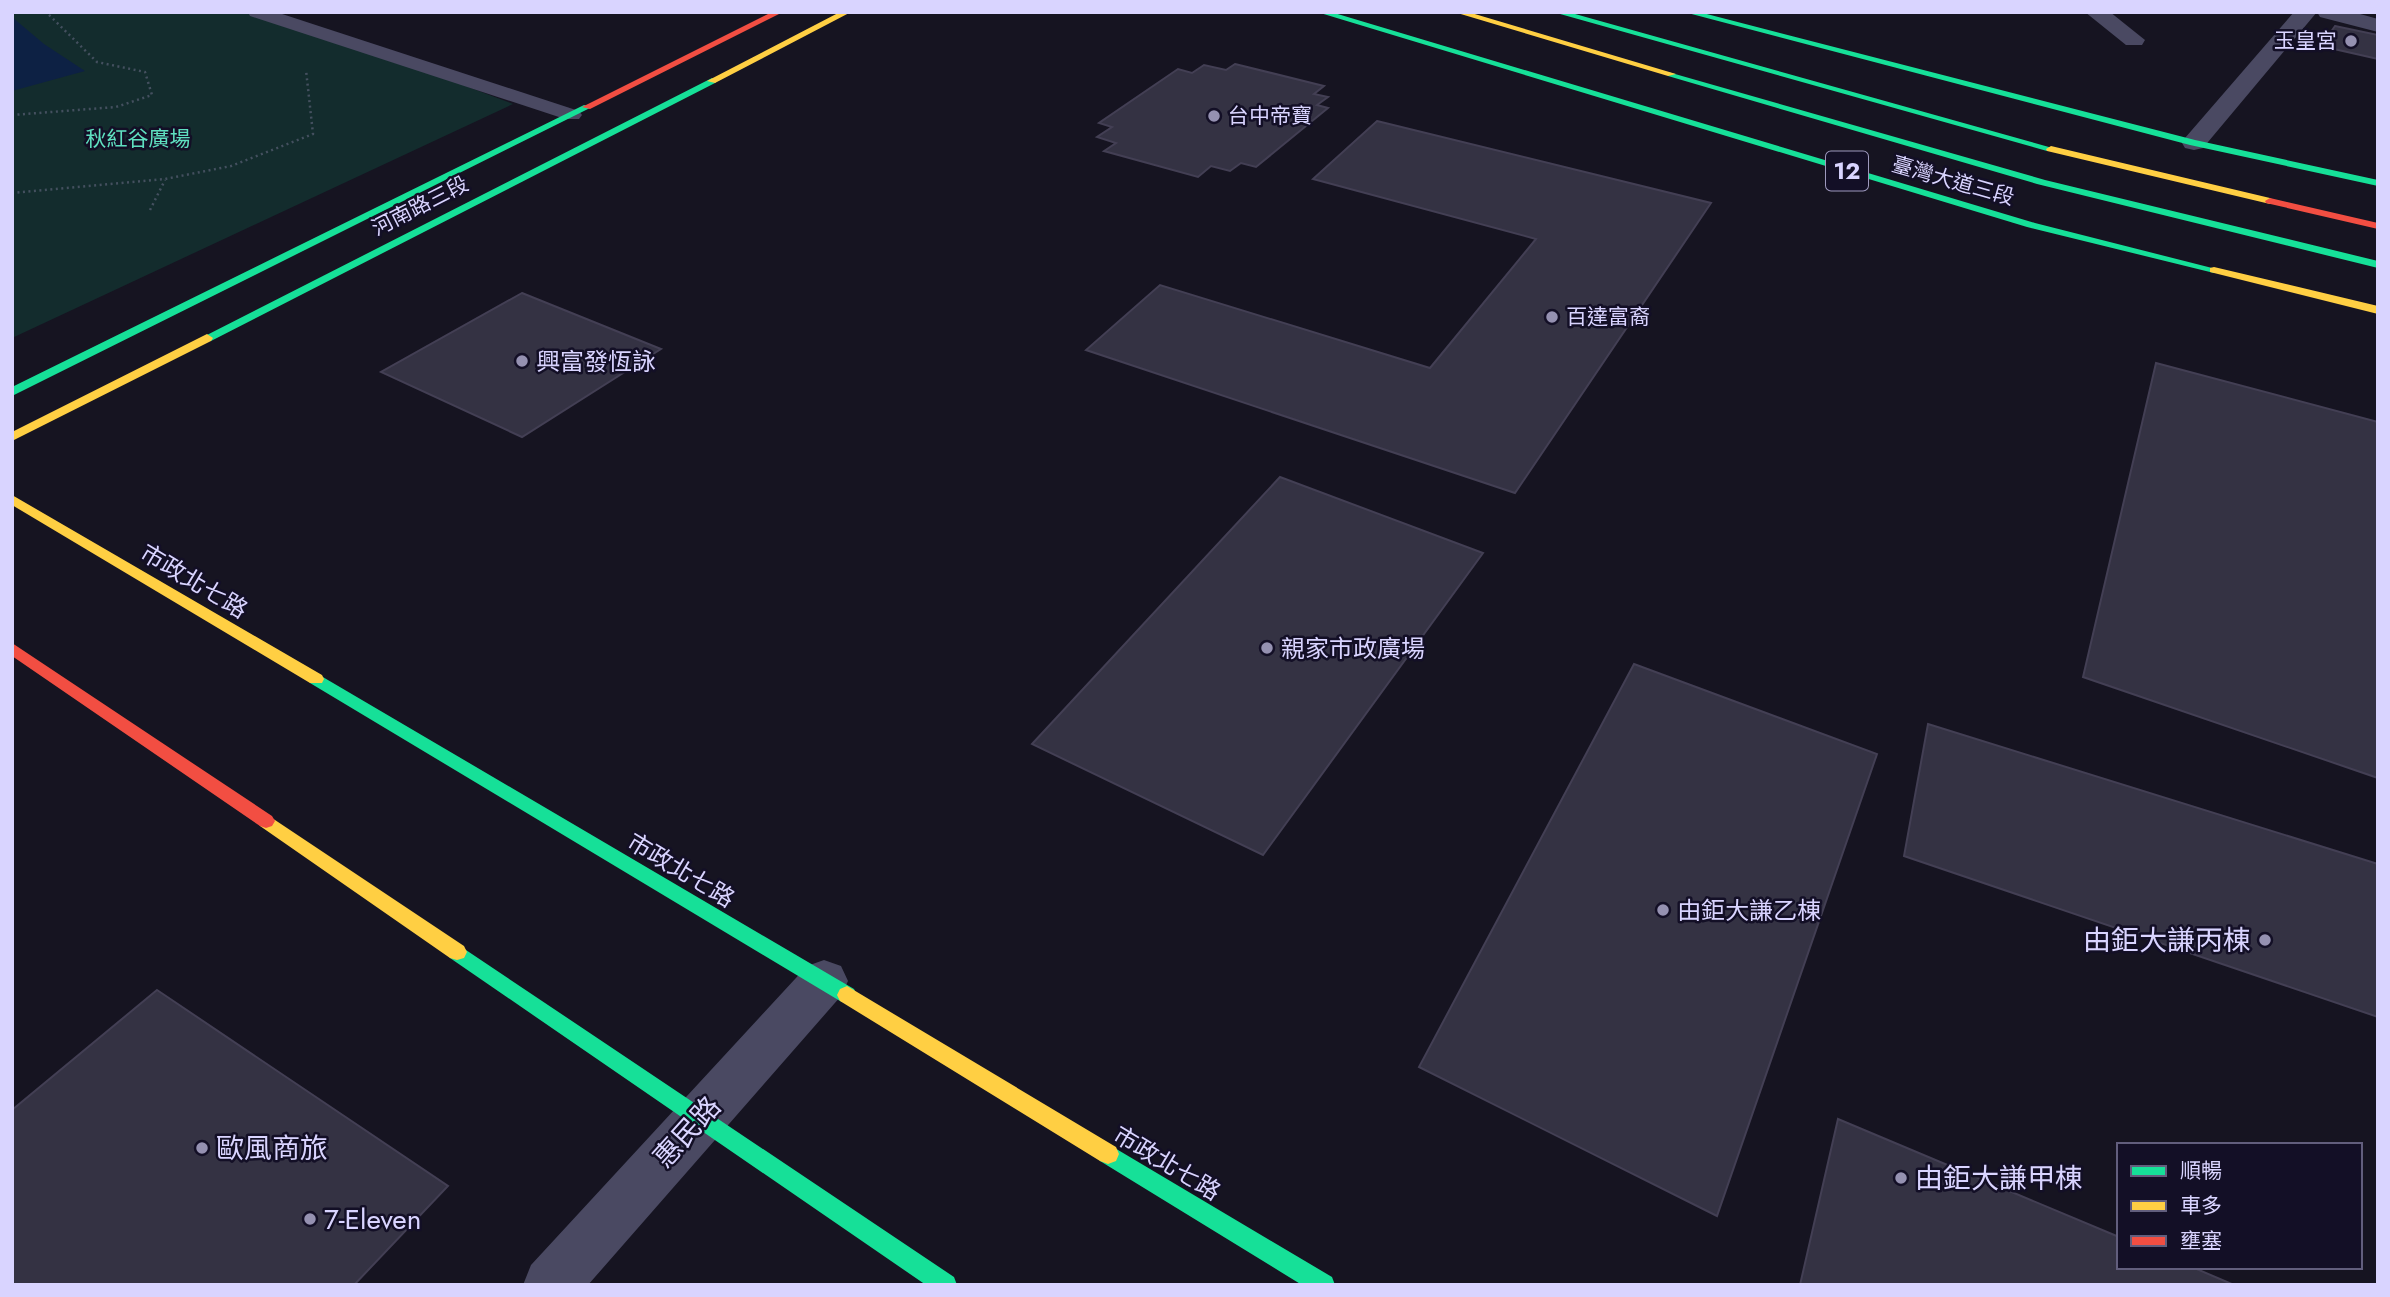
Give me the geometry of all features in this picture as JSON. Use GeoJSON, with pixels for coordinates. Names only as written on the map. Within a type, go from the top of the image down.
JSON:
{"type":"FeatureCollection","features":[{"type":"Feature","properties":{"kind":"street","name":"河南路三段"},"geometry":{"type":"LineString","coordinates":[[12,392],[779,12]]}},
{"type":"Feature","properties":{"kind":"street","name":"河南路三段"},"geometry":{"type":"LineString","coordinates":[[12,437],[847,12]]}},
{"type":"Feature","properties":{"kind":"street","name":"臺灣大道三段"},"geometry":{"type":"LineString","coordinates":[[1321,12],[2031,225],[2378,310]]}},
{"type":"Feature","properties":{"kind":"street","name":"臺灣大道三段"},"geometry":{"type":"LineString","coordinates":[[1458,12],[2040,182],[2378,265]]}},
{"type":"Feature","properties":{"kind":"street"},"geometry":{"type":"LineString","coordinates":[[1557,12],[2065,153],[2378,226]]}},
{"type":"Feature","properties":{"kind":"street"},"geometry":{"type":"LineString","coordinates":[[1688,12],[2194,143],[2378,183]]}},
{"type":"Feature","properties":{"kind":"street"},"geometry":{"type":"LineString","coordinates":[[2096,12],[2134,40]]}},
{"type":"Feature","properties":{"kind":"street"},"geometry":{"type":"LineString","coordinates":[[2194,143],[2306,12]]}},
{"type":"Feature","properties":{"kind":"street"},"geometry":{"type":"LineString","coordinates":[[2328,12],[2378,26]]}},
{"type":"Feature","properties":{"kind":"street","name":"市政北七路"},"geometry":{"type":"LineString","coordinates":[[12,499],[824,981],[1324,1285]]}},
{"type":"Feature","properties":{"kind":"street"},"geometry":{"type":"LineString","coordinates":[[12,648],[946,1285]]}},
{"type":"Feature","properties":{"kind":"street","name":"惠民路"},"geometry":{"type":"LineString","coordinates":[[551,1285],[824,981]]}},
{"type":"Feature","properties":{"kind":"lane"},"geometry":{"type":"LineString","coordinates":[[257,12],[572,115]]}},
{"type":"Feature","properties":{"kind":"path"},"geometry":{"type":"LineString","coordinates":[[12,115],[116,107],[152,95],[145,72],[97,62],[46,12]]}},
{"type":"Feature","properties":{"kind":"path"},"geometry":{"type":"LineString","coordinates":[[12,192],[165,179],[231,166],[313,134],[301,27]]}},
{"type":"Feature","properties":{"kind":"path"},"geometry":{"type":"LineString","coordinates":[[150,210],[165,179]]}},
{"type":"Feature","properties":{"kind":"green space","name":"秋紅谷廣場"},"geometry":{"type":"Polygon","coordinates":[[[12,12],[269,12],[513,104],[12,338],[12,12]]]}},
{"type":"Feature","properties":{"kind":"water"},"geometry":{"type":"Polygon","coordinates":[[[12,17],[44,44],[85,71],[12,91],[12,17]]]}},
{"type":"Feature","properties":{"kind":"building","name":"玉皇宮"},"geometry":{"type":"Polygon","coordinates":[[[2335,26],[2378,35],[2378,59],[2321,46],[2335,26]]]}},
{"type":"Feature","properties":{"kind":"building","name":"台中帝寶"},"geometry":{"type":"Polygon","coordinates":[[[1235,64],[1324,86],[1314,94],[1328,97],[1317,105],[1328,108],[1256,167],[1241,163],[1230,171],[1211,166],[1198,177],[1104,151],[1116,143],[1097,137],[1112,127],[1099,123],[1178,69],[1192,73],[1204,65],[1226,70],[1235,64]]]}},
{"type":"Feature","properties":{"kind":"building","name":"百達富裔"},"geometry":{"type":"Polygon","coordinates":[[[1377,121],[1711,203],[1515,493],[1086,350],[1160,285],[1430,368],[1536,239],[1313,179],[1377,121]]]}},
{"type":"Feature","properties":{"kind":"building","name":"興富發恆詠"},"geometry":{"type":"Polygon","coordinates":[[[522,293],[661,349],[522,437],[381,372],[522,293]]]}},
{"type":"Feature","properties":{"kind":"building"},"geometry":{"type":"Polygon","coordinates":[[[2156,363],[2378,422],[2378,778],[2083,677],[2156,363]]]}},
{"type":"Feature","properties":{"kind":"building","name":"親家市政廣場"},"geometry":{"type":"Polygon","coordinates":[[[1280,477],[1483,553],[1263,855],[1032,744],[1280,477]]]}},
{"type":"Feature","properties":{"kind":"building","name":"由鉅大謙乙棟"},"geometry":{"type":"Polygon","coordinates":[[[1634,664],[1877,754],[1717,1216],[1419,1067],[1634,664]]]}},
{"type":"Feature","properties":{"kind":"building","name":"由鉅大謙丙棟"},"geometry":{"type":"Polygon","coordinates":[[[1928,724],[2378,864],[2378,1017],[1904,856],[1928,724]]]}},
{"type":"Feature","properties":{"kind":"building","name":"歐風商旅"},"geometry":{"type":"Polygon","coordinates":[[[157,990],[448,1186],[354,1285],[12,1285],[12,1110],[157,990]]]}},
{"type":"Feature","properties":{"kind":"building","name":"由鉅大謙甲棟"},"geometry":{"type":"Polygon","coordinates":[[[1838,1119],[2117,1236],[2117,1269],[2197,1269],[2234,1285],[1800,1285],[1838,1119]]]}},
{"type":"Feature","properties":{"kind":"traffic: fast"},"geometry":{"type":"LineString","coordinates":[[1321,12],[2031,225],[2214,270]]}},
{"type":"Feature","properties":{"kind":"traffic: fast"},"geometry":{"type":"LineString","coordinates":[[1557,12],[2051,149]]}},
{"type":"Feature","properties":{"kind":"traffic: fast"},"geometry":{"type":"LineString","coordinates":[[1688,12],[2194,143],[2378,183]]}},
{"type":"Feature","properties":{"kind":"traffic: fast"},"geometry":{"type":"LineString","coordinates":[[1671,74],[2041,182],[2378,265]]}},
{"type":"Feature","properties":{"kind":"traffic: fast"},"geometry":{"type":"LineString","coordinates":[[207,338],[712,81]]}},
{"type":"Feature","properties":{"kind":"traffic: fast"},"geometry":{"type":"LineString","coordinates":[[12,392],[587,107]]}},
{"type":"Feature","properties":{"kind":"traffic: fast"},"geometry":{"type":"LineString","coordinates":[[316,679],[847,995]]}},
{"type":"Feature","properties":{"kind":"traffic: fast"},"geometry":{"type":"LineString","coordinates":[[457,952],[946,1285]]}},
{"type":"Feature","properties":{"kind":"traffic: fast"},"geometry":{"type":"LineString","coordinates":[[1108,1154],[1324,1285]]}},
{"type":"Feature","properties":{"kind":"traffic: slow"},"geometry":{"type":"LineString","coordinates":[[712,81],[847,12]]}},
{"type":"Feature","properties":{"kind":"traffic: slow"},"geometry":{"type":"LineString","coordinates":[[1458,12],[1671,74]]}},
{"type":"Feature","properties":{"kind":"traffic: slow"},"geometry":{"type":"LineString","coordinates":[[2051,149],[2270,201]]}},
{"type":"Feature","properties":{"kind":"traffic: slow"},"geometry":{"type":"LineString","coordinates":[[2214,270],[2378,310]]}},
{"type":"Feature","properties":{"kind":"traffic: slow"},"geometry":{"type":"LineString","coordinates":[[12,437],[207,338]]}},
{"type":"Feature","properties":{"kind":"traffic: slow"},"geometry":{"type":"LineString","coordinates":[[12,499],[316,679]]}},
{"type":"Feature","properties":{"kind":"traffic: slow"},"geometry":{"type":"LineString","coordinates":[[266,821],[457,952]]}},
{"type":"Feature","properties":{"kind":"traffic: slow"},"geometry":{"type":"LineString","coordinates":[[847,995],[1108,1154]]}},
{"type":"Feature","properties":{"kind":"traffic: jam"},"geometry":{"type":"LineString","coordinates":[[587,107],[779,12]]}},
{"type":"Feature","properties":{"kind":"traffic: jam"},"geometry":{"type":"LineString","coordinates":[[2270,201],[2378,226]]}},
{"type":"Feature","properties":{"kind":"traffic: jam"},"geometry":{"type":"LineString","coordinates":[[12,648],[266,821]]}},
{"type":"Feature","properties":{"kind":"place","name":"玉皇宮"},"geometry":{"type":"Point","coordinates":[2351,41]}},
{"type":"Feature","properties":{"kind":"place","name":"台中帝寶"},"geometry":{"type":"Point","coordinates":[1214,116]}},
{"type":"Feature","properties":{"kind":"place","name":"百達富裔"},"geometry":{"type":"Point","coordinates":[1552,317]}},
{"type":"Feature","properties":{"kind":"place","name":"興富發恆詠"},"geometry":{"type":"Point","coordinates":[522,361]}},
{"type":"Feature","properties":{"kind":"place","name":"親家市政廣場"},"geometry":{"type":"Point","coordinates":[1267,648]}},
{"type":"Feature","properties":{"kind":"place","name":"由鉅大謙乙棟"},"geometry":{"type":"Point","coordinates":[1663,910]}},
{"type":"Feature","properties":{"kind":"place","name":"由鉅大謙丙棟"},"geometry":{"type":"Point","coordinates":[2265,940]}},
{"type":"Feature","properties":{"kind":"place","name":"歐風商旅"},"geometry":{"type":"Point","coordinates":[202,1148]}},
{"type":"Feature","properties":{"kind":"place","name":"由鉅大謙甲棟"},"geometry":{"type":"Point","coordinates":[1901,1178]}},
{"type":"Feature","properties":{"kind":"place","name":"7-Eleven"},"geometry":{"type":"Point","coordinates":[310,1219]}}]}
